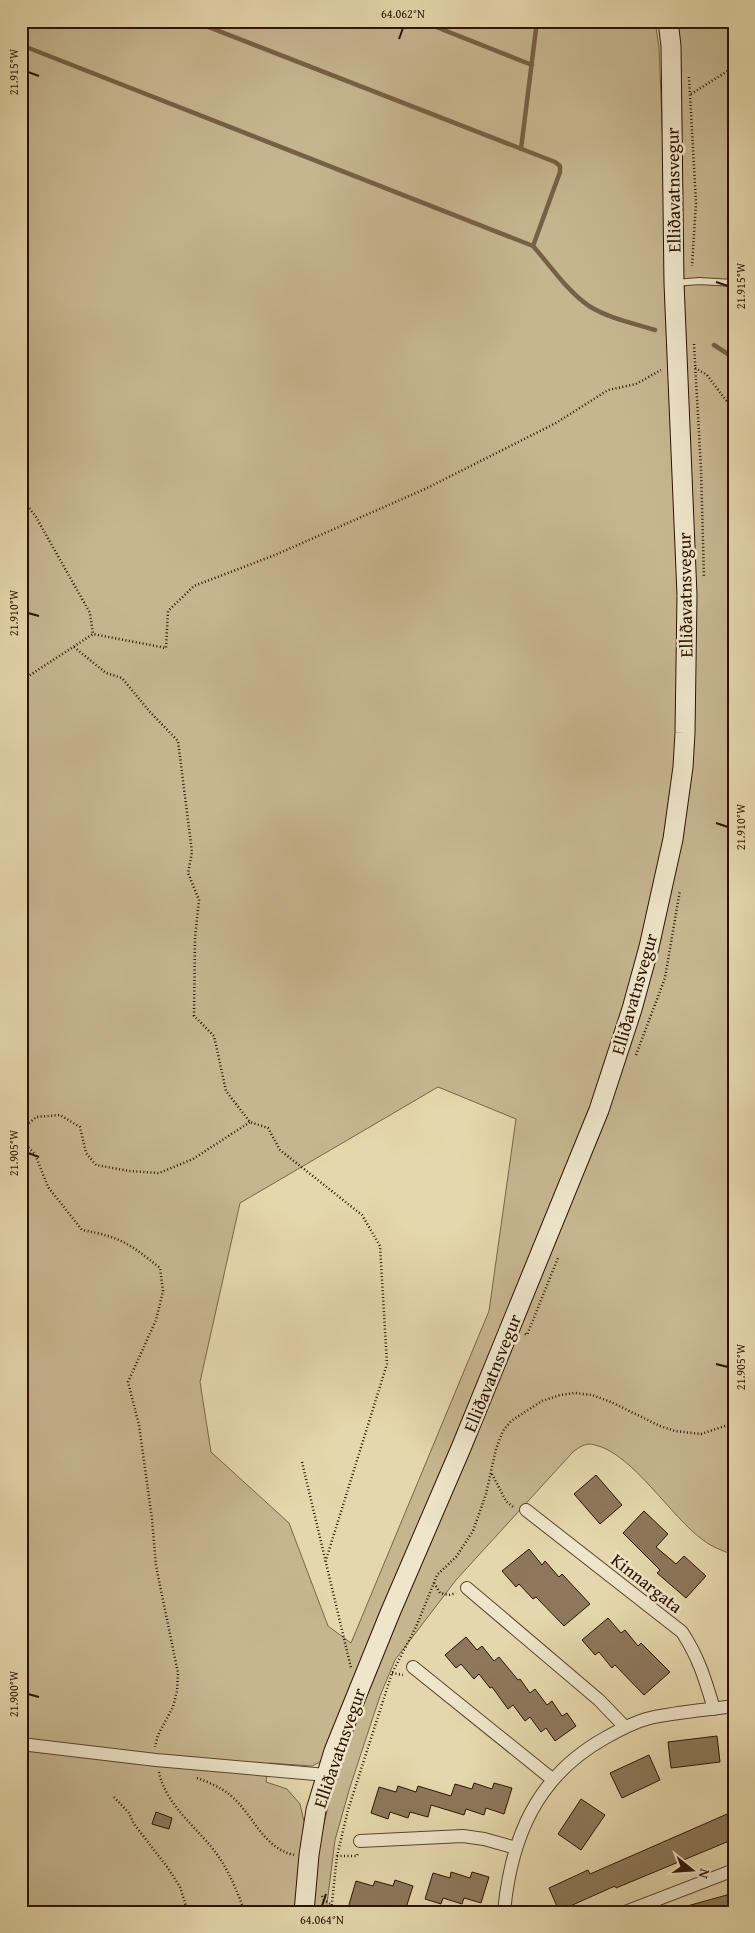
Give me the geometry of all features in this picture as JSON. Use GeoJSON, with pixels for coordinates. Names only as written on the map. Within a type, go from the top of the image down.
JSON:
{"type":"FeatureCollection","features":[{"type":"Feature","properties":{"kind":"main road","name":"Elliðavatnsvegur"},"geometry":{"type":"LineString","coordinates":[[304,1912],[308,1858],[316,1810],[326,1775],[357,1693],[509,1331],[599,1110],[616,1060],[649,947],[673,839],[683,767],[687,695],[687,595],[677,361],[682,283],[671,46],[668,21]]}},
{"type":"Feature","properties":{"kind":"street","name":"Kinnargata"},"geometry":{"type":"LineString","coordinates":[[526,1510],[682,1632],[704,1672],[714,1709]]}},
{"type":"Feature","properties":{"kind":"street"},"geometry":{"type":"LineString","coordinates":[[467,1588],[599,1700],[625,1727]]}},
{"type":"Feature","properties":{"kind":"street"},"geometry":{"type":"LineString","coordinates":[[412,1667],[552,1780]]}},
{"type":"Feature","properties":{"kind":"street"},"geometry":{"type":"LineString","coordinates":[[504,1912],[509,1873],[516,1848],[532,1808],[540,1794],[552,1780],[581,1752],[625,1727],[649,1718],[734,1706]]}},
{"type":"Feature","properties":{"kind":"street"},"geometry":{"type":"LineString","coordinates":[[21,1744],[160,1765],[326,1775]]}},
{"type":"Feature","properties":{"kind":"street"},"geometry":{"type":"LineString","coordinates":[[360,1841],[462,1836],[484,1839],[516,1848]]}},
{"type":"Feature","properties":{"kind":"street"},"geometry":{"type":"LineString","coordinates":[[625,1912],[734,1870]]}},
{"type":"Feature","properties":{"kind":"lane"},"geometry":{"type":"LineString","coordinates":[[682,283],[734,283]]}},
{"type":"Feature","properties":{"kind":"path"},"geometry":{"type":"LineString","coordinates":[[690,95],[734,67]]}},
{"type":"Feature","properties":{"kind":"path"},"geometry":{"type":"LineString","coordinates":[[682,283],[696,203],[689,75]]}},
{"type":"Feature","properties":{"kind":"path"},"geometry":{"type":"LineString","coordinates":[[694,339],[705,555],[704,584]]}},
{"type":"Feature","properties":{"kind":"path"},"geometry":{"type":"LineString","coordinates":[[21,681],[93,634],[166,648],[168,611],[194,586],[275,555],[425,489],[556,423],[608,390],[636,384],[677,361],[696,368],[707,375],[734,411]]}},
{"type":"Feature","properties":{"kind":"path"},"geometry":{"type":"LineString","coordinates":[[21,497],[36,517],[90,613],[93,634]]}},
{"type":"Feature","properties":{"kind":"path"},"geometry":{"type":"LineString","coordinates":[[74,647],[106,673],[122,678],[150,712],[178,741],[192,852],[188,873],[199,900],[195,938],[194,1016],[214,1036],[226,1091],[250,1122],[268,1128],[280,1150],[362,1215],[380,1246],[386,1364],[325,1563]]}},
{"type":"Feature","properties":{"kind":"path"},"geometry":{"type":"LineString","coordinates":[[633,1062],[665,978],[681,882]]}},
{"type":"Feature","properties":{"kind":"path"},"geometry":{"type":"LineString","coordinates":[[21,1130],[36,1117],[60,1116],[80,1127],[86,1153],[96,1165],[129,1171],[159,1173],[193,1159],[250,1122]]}},
{"type":"Feature","properties":{"kind":"path"},"geometry":{"type":"LineString","coordinates":[[21,1140],[35,1154],[48,1187],[82,1230],[108,1234],[131,1245],[160,1268],[163,1291],[156,1320],[128,1382],[139,1425],[159,1584],[178,1673],[177,1691],[173,1707],[158,1735],[155,1746],[160,1765],[158,1768],[161,1780],[171,1799],[190,1824],[215,1851],[228,1871],[245,1912]]}},
{"type":"Feature","properties":{"kind":"path"},"geometry":{"type":"LineString","coordinates":[[509,1331],[527,1335],[558,1258]]}},
{"type":"Feature","properties":{"kind":"path"},"geometry":{"type":"LineString","coordinates":[[302,1462],[357,1693]]}},
{"type":"Feature","properties":{"kind":"path"},"geometry":{"type":"LineString","coordinates":[[492,1472],[506,1501],[514,1507],[526,1510]]}},
{"type":"Feature","properties":{"kind":"path"},"geometry":{"type":"LineString","coordinates":[[434,1583],[440,1594],[449,1595],[467,1588]]}},
{"type":"Feature","properties":{"kind":"path"},"geometry":{"type":"LineString","coordinates":[[191,1775],[213,1784],[230,1794],[269,1843],[284,1852],[308,1858]]}},
{"type":"Feature","properties":{"kind":"path"},"geometry":{"type":"LineString","coordinates":[[114,1796],[130,1813],[134,1824],[168,1868],[180,1887],[188,1912]]}},
{"type":"Feature","properties":{"kind":"path"},"geometry":{"type":"LineString","coordinates":[[321,1895],[324,1900],[332,1905]]}},
{"type":"Feature","properties":{"kind":"shaded area"},"geometry":{"type":"Polygon","coordinates":[[[21,21],[655,21],[659,47],[682,628],[672,799],[640,958],[596,1100],[324,1756],[320,1762],[312,1766],[269,1763],[266,1782],[287,1789],[300,1804],[306,1830],[298,1872],[296,1912],[21,1912],[21,21]],[[438,1087],[240,1203],[200,1382],[211,1452],[289,1523],[328,1626],[351,1643],[489,1311],[516,1119],[438,1087]]]}},
{"type":"Feature","properties":{"kind":"shaded area"},"geometry":{"type":"Polygon","coordinates":[[[670,21],[734,21],[734,1555],[714,1547],[691,1530],[637,1473],[609,1450],[589,1444],[580,1447],[572,1453],[456,1580],[395,1660],[380,1696],[335,1840],[326,1912],[313,1912],[320,1840],[341,1753],[599,1128],[683,820],[670,21]]]}},
{"type":"Feature","properties":{"kind":"building"},"geometry":{"type":"Polygon","coordinates":[[[596,1475],[622,1505],[600,1524],[574,1494],[596,1475]]]}},
{"type":"Feature","properties":{"kind":"building"},"geometry":{"type":"Polygon","coordinates":[[[644,1511],[668,1534],[656,1547],[676,1564],[684,1556],[706,1576],[686,1598],[657,1573],[660,1570],[623,1533],[644,1511]]]}},
{"type":"Feature","properties":{"kind":"building"},"geometry":{"type":"Polygon","coordinates":[[[529,1549],[542,1565],[545,1561],[559,1577],[562,1574],[590,1604],[564,1626],[536,1597],[533,1599],[519,1584],[516,1587],[502,1571],[529,1549]]]}},
{"type":"Feature","properties":{"kind":"building"},"geometry":{"type":"Polygon","coordinates":[[[608,1618],[621,1633],[625,1630],[638,1646],[641,1643],[670,1672],[644,1695],[615,1665],[612,1668],[599,1652],[595,1655],[582,1640],[608,1618]]]}},
{"type":"Feature","properties":{"kind":"building"},"geometry":{"type":"Polygon","coordinates":[[[466,1637],[477,1650],[482,1646],[494,1661],[499,1657],[518,1680],[520,1679],[530,1693],[535,1689],[547,1705],[552,1701],[562,1716],[567,1713],[576,1726],[555,1741],[546,1728],[541,1732],[530,1717],[525,1721],[513,1705],[508,1709],[492,1687],[490,1688],[479,1674],[474,1679],[461,1664],[456,1668],[445,1655],[466,1637]]]}},
{"type":"Feature","properties":{"kind":"building"},"geometry":{"type":"Polygon","coordinates":[[[717,1736],[720,1762],[671,1768],[668,1742],[717,1736]]]}},
{"type":"Feature","properties":{"kind":"building"},"geometry":{"type":"Polygon","coordinates":[[[649,1755],[660,1780],[622,1798],[610,1773],[649,1755]]]}},
{"type":"Feature","properties":{"kind":"building"},"geometry":{"type":"Polygon","coordinates":[[[474,1783],[492,1789],[494,1783],[512,1788],[504,1814],[486,1808],[484,1815],[466,1809],[464,1815],[431,1805],[428,1817],[410,1812],[408,1818],[390,1812],[388,1819],[371,1813],[379,1787],[396,1792],[398,1786],[416,1792],[418,1786],[451,1796],[455,1784],[472,1789],[474,1783]]]}},
{"type":"Feature","properties":{"kind":"building"},"geometry":{"type":"Polygon","coordinates":[[[581,1799],[605,1815],[581,1850],[558,1834],[581,1799]]]}},
{"type":"Feature","properties":{"kind":"building"},"geometry":{"type":"Polygon","coordinates":[[[734,1811],[734,1839],[616,1888],[615,1886],[559,1911],[549,1888],[588,1870],[590,1874],[734,1811]]]}},
{"type":"Feature","properties":{"kind":"building"},"geometry":{"type":"Polygon","coordinates":[[[156,1812],[172,1818],[169,1829],[152,1824],[156,1812]]]}},
{"type":"Feature","properties":{"kind":"building"},"geometry":{"type":"Polygon","coordinates":[[[451,1872],[470,1878],[472,1872],[489,1877],[481,1903],[464,1898],[462,1904],[443,1898],[441,1904],[425,1899],[433,1873],[450,1878],[451,1872]]]}},
{"type":"Feature","properties":{"kind":"building"},"geometry":{"type":"Polygon","coordinates":[[[395,1880],[413,1886],[405,1911],[387,1906],[385,1912],[367,1907],[365,1912],[348,1908],[356,1881],[373,1886],[375,1881],[393,1886],[395,1880]]]}},
{"type":"Feature","properties":{"kind":"building"},"geometry":{"type":"Polygon","coordinates":[[[734,1893],[734,1912],[681,1912],[680,1908],[734,1893]]]}},
{"type":"Feature","properties":{"kind":"waterway"},"geometry":{"type":"LineString","coordinates":[[193,21],[555,162],[560,166],[560,172],[533,246]]}},
{"type":"Feature","properties":{"kind":"waterway"},"geometry":{"type":"LineString","coordinates":[[421,21],[532,65]]}},
{"type":"Feature","properties":{"kind":"waterway"},"geometry":{"type":"LineString","coordinates":[[521,149],[537,21]]}},
{"type":"Feature","properties":{"kind":"waterway"},"geometry":{"type":"LineString","coordinates":[[21,45],[533,246],[566,285],[589,306],[612,317],[655,330]]}},
{"type":"Feature","properties":{"kind":"waterway"},"geometry":{"type":"LineString","coordinates":[[714,345],[734,358]]}}]}
